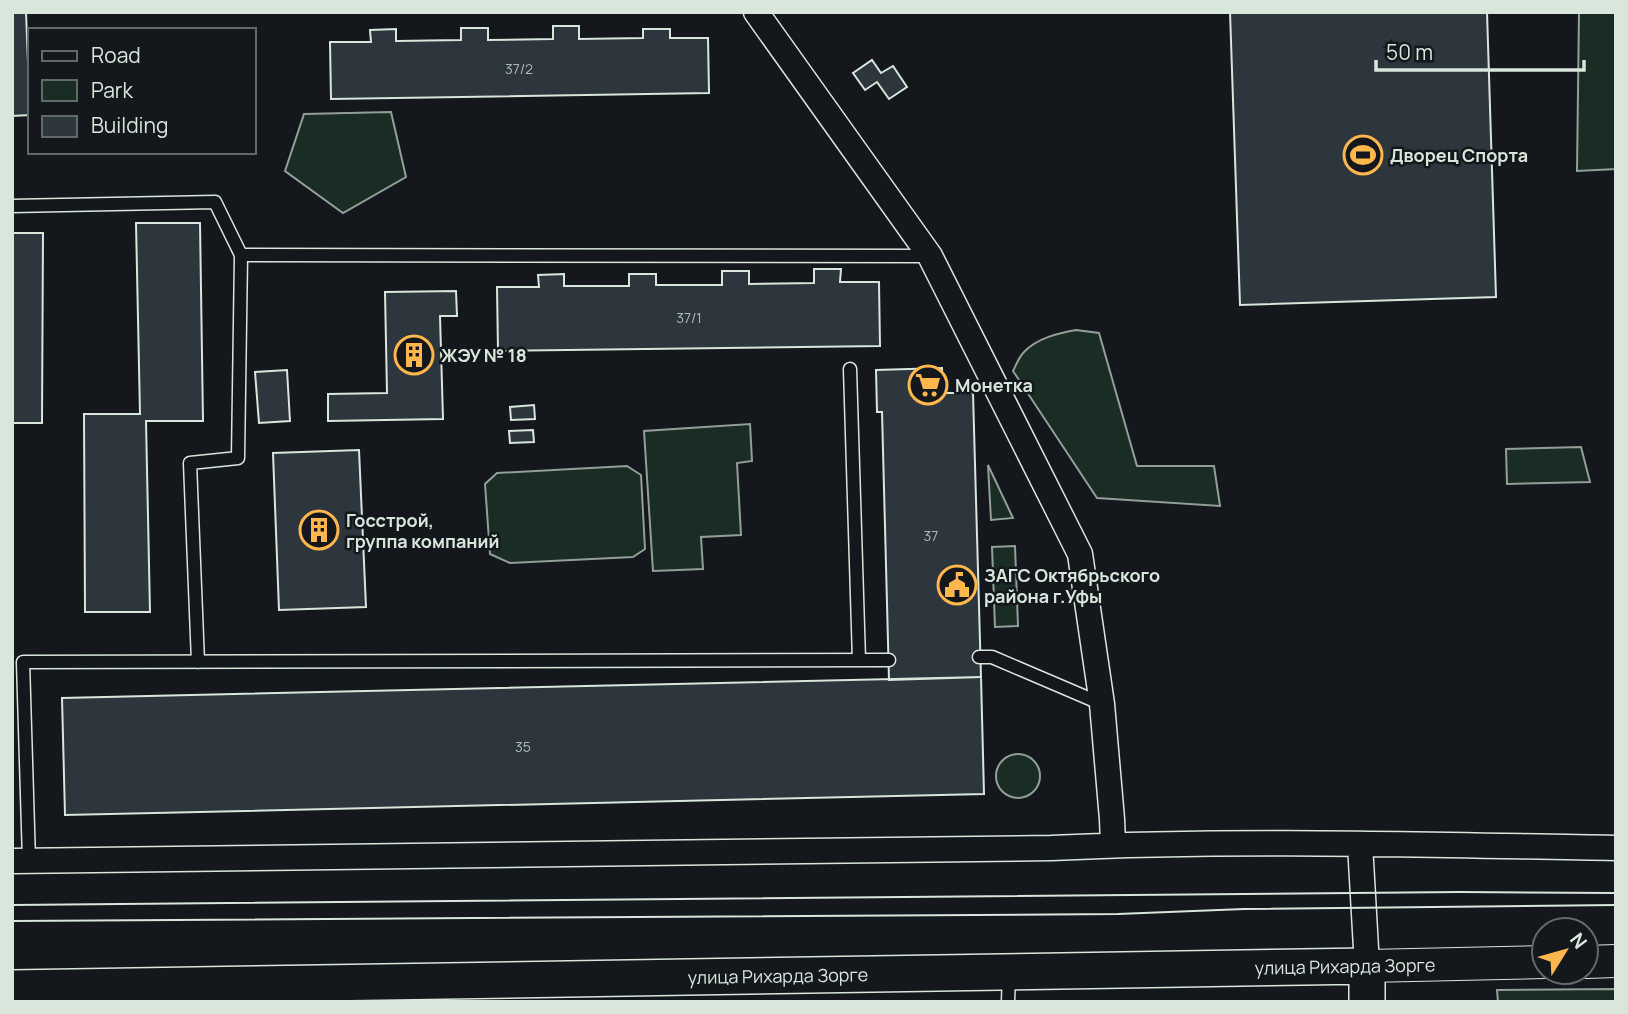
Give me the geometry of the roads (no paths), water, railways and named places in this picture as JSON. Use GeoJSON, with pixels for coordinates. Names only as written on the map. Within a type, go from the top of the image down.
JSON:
{"type":"FeatureCollection","features":[{"type":"Feature","properties":{"kind":"main road","name":"улица Рихарда Зорге"},"geometry":{"type":"LineString","coordinates":[[12,988],[1009,987],[1367,966]]}},
{"type":"Feature","properties":{"kind":"main road"},"geometry":{"type":"LineString","coordinates":[[1367,966],[1367,1002]]}},
{"type":"Feature","properties":{"kind":"street"},"geometry":{"type":"LineString","coordinates":[[757,12],[930,256],[1080,554],[1102,704],[1113,845]]}},
{"type":"Feature","properties":{"kind":"street"},"geometry":{"type":"LineString","coordinates":[[20,861],[1113,845],[1360,844],[1616,848]]}},
{"type":"Feature","properties":{"kind":"street"},"geometry":{"type":"LineString","coordinates":[[1360,844],[1367,966]]}},
{"type":"Feature","properties":{"kind":"street","name":"улица Рихарда Зорге"},"geometry":{"type":"LineString","coordinates":[[1367,966],[1530,962]]}},
{"type":"Feature","properties":{"kind":"lane"},"geometry":{"type":"LineString","coordinates":[[12,206],[215,202],[241,255],[238,458],[190,463],[198,662]]}},
{"type":"Feature","properties":{"kind":"lane"},"geometry":{"type":"LineString","coordinates":[[241,255],[930,256]]}},
{"type":"Feature","properties":{"kind":"lane"},"geometry":{"type":"LineString","coordinates":[[850,369],[859,660]]}},
{"type":"Feature","properties":{"kind":"lane"},"geometry":{"type":"LineString","coordinates":[[979,657],[992,657],[1102,704]]}},
{"type":"Feature","properties":{"kind":"lane"},"geometry":{"type":"LineString","coordinates":[[20,861],[23,662],[889,660]]}},
{"type":"Feature","properties":{"kind":"tram line"},"geometry":{"type":"LineString","coordinates":[[12,905],[1460,892],[1616,893]]}},
{"type":"Feature","properties":{"kind":"tram line"},"geometry":{"type":"LineString","coordinates":[[12,921],[1118,914],[1244,909],[1616,905]]}},
{"type":"Feature","properties":{"kind":"place","name":"Дворец Спорта"},"geometry":{"type":"Point","coordinates":[1363,155]}},
{"type":"Feature","properties":{"kind":"place","name":"ЖЭУ № 18"},"geometry":{"type":"Point","coordinates":[414,355]}},
{"type":"Feature","properties":{"kind":"place","name":"Монетка"},"geometry":{"type":"Point","coordinates":[928,385]}},
{"type":"Feature","properties":{"kind":"place","name":"Госстрой, группа компаний"},"geometry":{"type":"Point","coordinates":[319,530]}},
{"type":"Feature","properties":{"kind":"place","name":"ЗАГС Октябрьского района г.Уфы"},"geometry":{"type":"Point","coordinates":[957,585]}}]}
